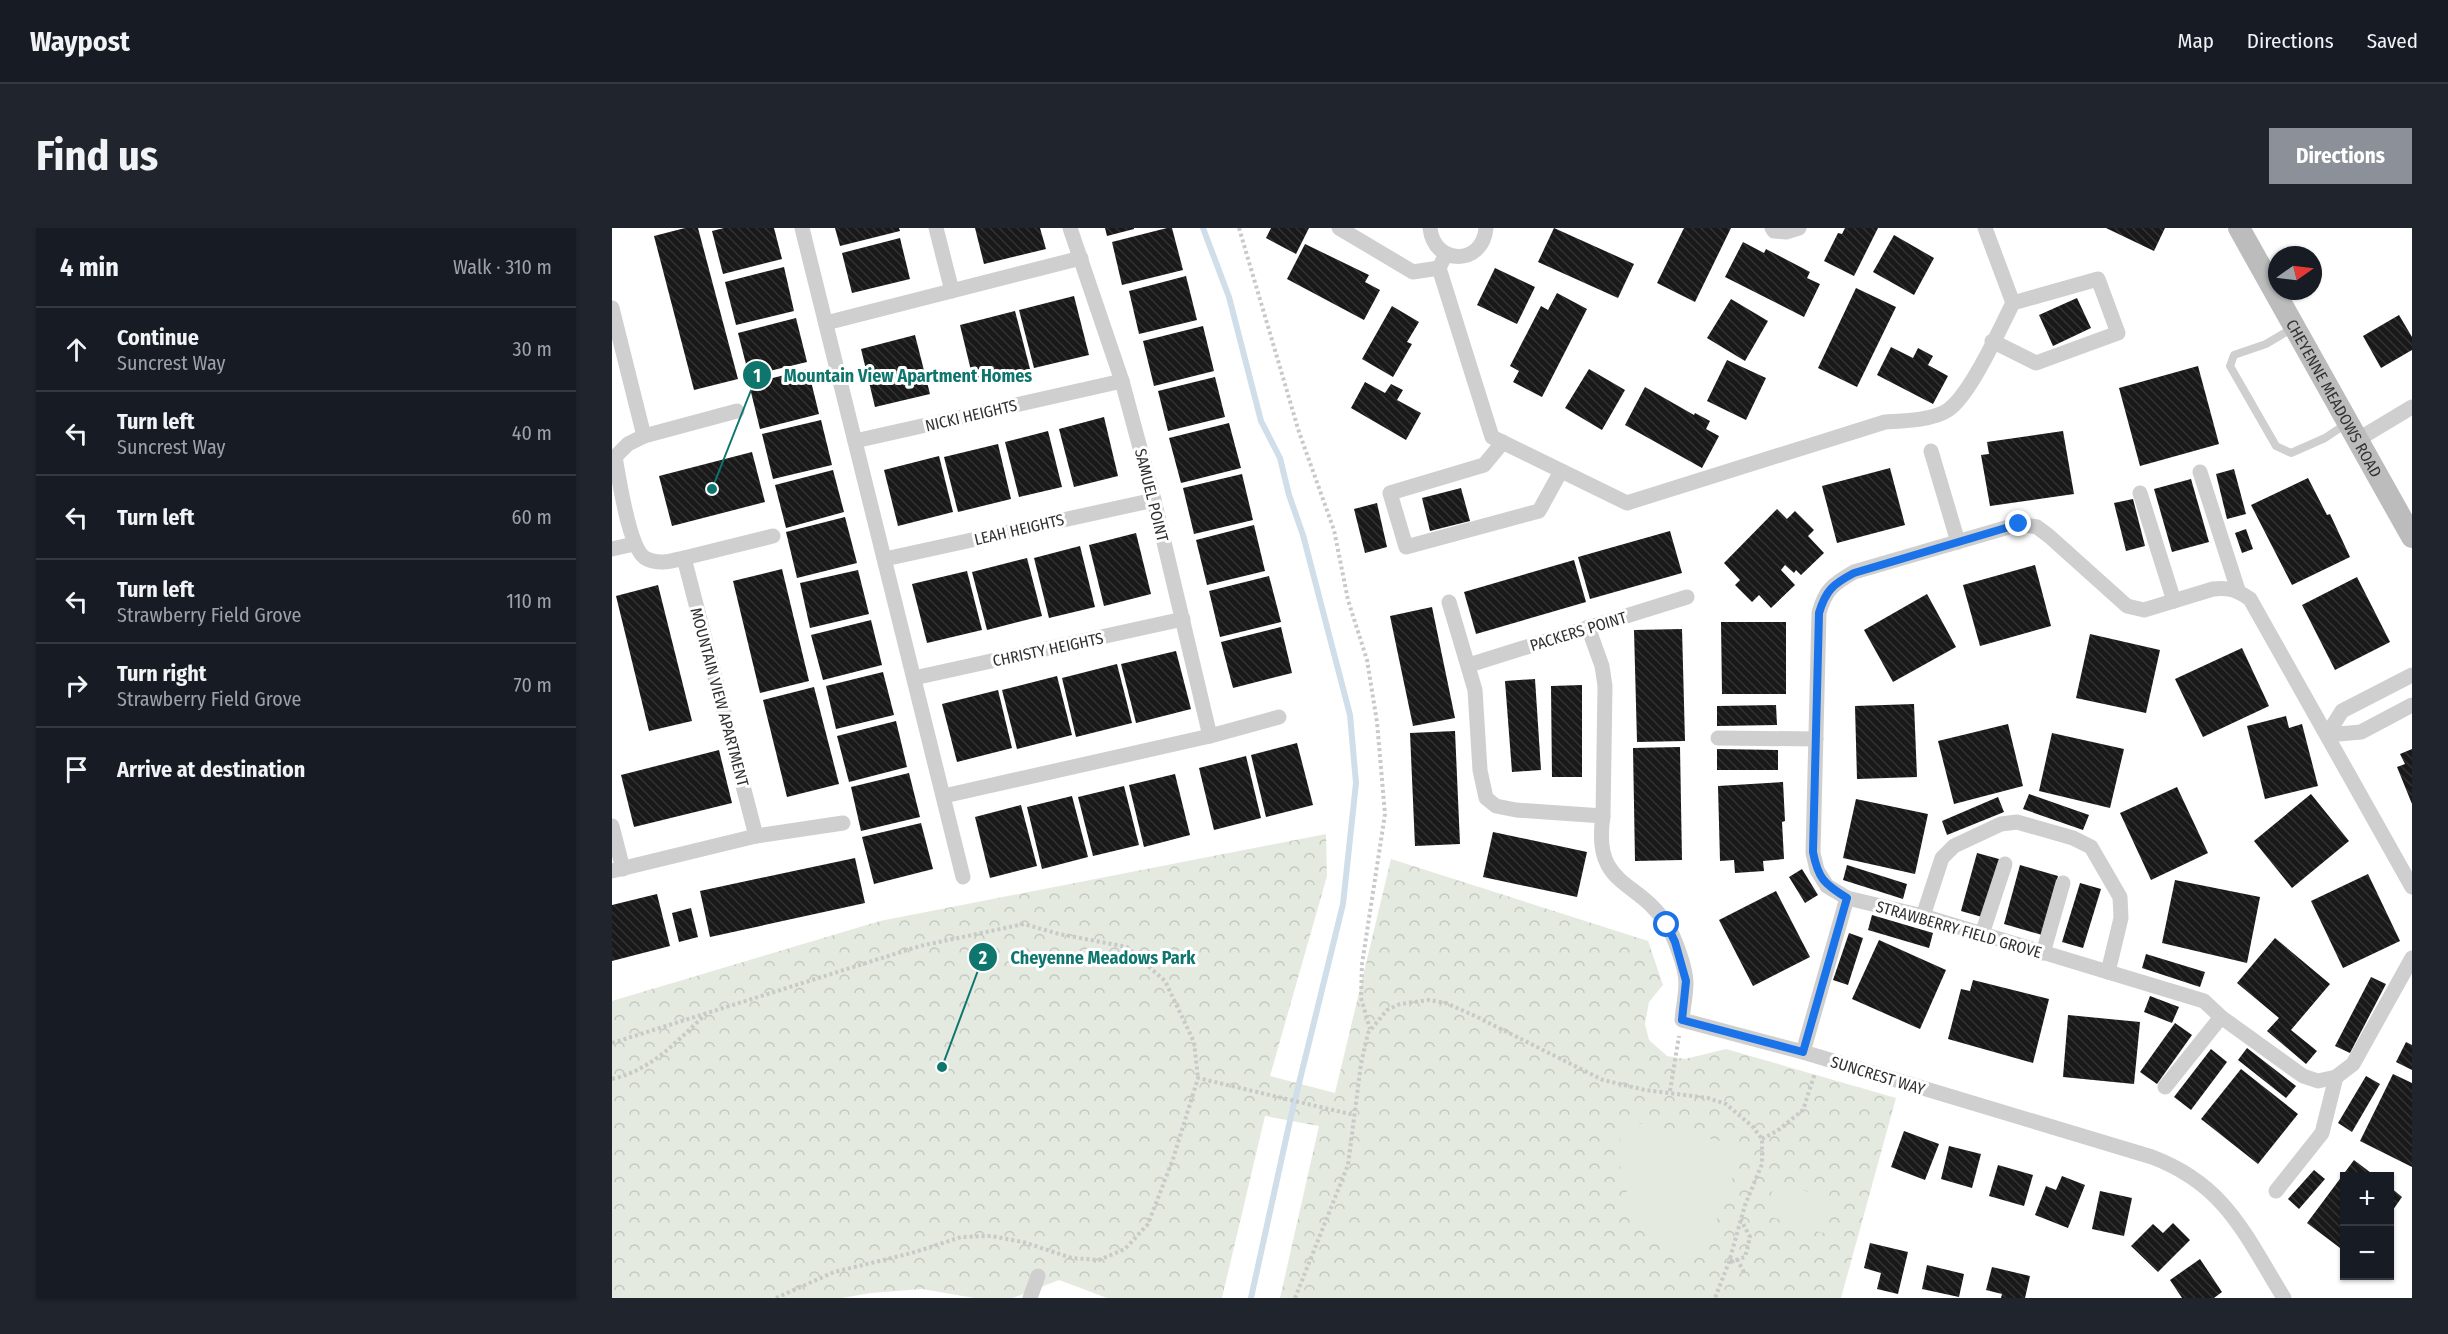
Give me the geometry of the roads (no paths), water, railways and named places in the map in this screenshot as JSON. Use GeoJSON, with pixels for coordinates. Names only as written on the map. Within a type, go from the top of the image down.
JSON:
{"type":"FeatureCollection","features":[{"type":"Feature","properties":{"kind":"main road","name":"CHEYENNE MEADOWS ROAD"},"geometry":{"type":"LineString","coordinates":[[2239,228],[2412,537]]}},
{"type":"Feature","properties":{"kind":"street"},"geometry":{"type":"LineString","coordinates":[[802,228],[963,877]]}},
{"type":"Feature","properties":{"kind":"street"},"geometry":{"type":"LineString","coordinates":[[936,228],[952,291]]}},
{"type":"Feature","properties":{"kind":"street","name":"SAMUEL POINT"},"geometry":{"type":"LineString","coordinates":[[1070,228],[1122,381],[1154,500],[1210,736]]}},
{"type":"Feature","properties":{"kind":"street"},"geometry":{"type":"LineString","coordinates":[[1339,228],[1413,272],[1475,251],[1482,244],[1486,228]]}},
{"type":"Feature","properties":{"kind":"street"},"geometry":{"type":"LineString","coordinates":[[1430,228],[1442,261],[1492,437],[1627,503],[1885,422],[1914,420],[1947,411],[1964,395],[1992,341],[2013,303],[2098,279],[2118,333],[2036,363],[1992,341]]}},
{"type":"Feature","properties":{"kind":"street"},"geometry":{"type":"LineString","coordinates":[[1772,228],[1774,231],[1786,232],[1799,228]]}},
{"type":"Feature","properties":{"kind":"street"},"geometry":{"type":"LineString","coordinates":[[1985,228],[2013,303]]}},
{"type":"Feature","properties":{"kind":"street"},"geometry":{"type":"LineString","coordinates":[[826,323],[1081,258]]}},
{"type":"Feature","properties":{"kind":"street"},"geometry":{"type":"LineString","coordinates":[[612,308],[614,328],[644,436]]}},
{"type":"Feature","properties":{"kind":"street","name":"NICKI HEIGHTS"},"geometry":{"type":"LineString","coordinates":[[855,441],[1122,381]]}},
{"type":"Feature","properties":{"kind":"street"},"geometry":{"type":"LineString","coordinates":[[2353,431],[2412,407]]}},
{"type":"Feature","properties":{"kind":"street"},"geometry":{"type":"LineString","coordinates":[[737,411],[644,436],[628,444],[615,456],[634,544],[644,558],[660,563],[773,536]]}},
{"type":"Feature","properties":{"kind":"street"},"geometry":{"type":"LineString","coordinates":[[1503,442],[1485,465],[1390,493],[1406,547],[1539,511],[1561,471]]}},
{"type":"Feature","properties":{"kind":"street"},"geometry":{"type":"LineString","coordinates":[[1931,450],[1958,542]]}},
{"type":"Feature","properties":{"kind":"street"},"geometry":{"type":"LineString","coordinates":[[2200,472],[2238,590],[2250,599],[2412,886]]}},
{"type":"Feature","properties":{"kind":"street"},"geometry":{"type":"LineString","coordinates":[[2140,493],[2174,601]]}},
{"type":"Feature","properties":{"kind":"street","name":"LEAH HEIGHTS"},"geometry":{"type":"LineString","coordinates":[[885,560],[1154,500]]}},
{"type":"Feature","properties":{"kind":"street","name":"STRAWBERRY FIELD GROVE"},"geometry":{"type":"LineString","coordinates":[[2238,590],[2225,588],[2213,590],[2144,610],[2127,606],[2037,527],[2019,524],[1854,573],[1837,582],[1824,595],[1819,613],[1813,852],[1817,870],[1827,886],[1847,898],[1923,916],[2204,1000],[2221,1017],[2303,1076],[2318,1081],[2336,1077]]}},
{"type":"Feature","properties":{"kind":"street"},"geometry":{"type":"LineString","coordinates":[[612,549],[634,544]]}},
{"type":"Feature","properties":{"kind":"street","name":"MOUNTAIN VIEW APARTMENT"},"geometry":{"type":"LineString","coordinates":[[684,558],[756,836]]}},
{"type":"Feature","properties":{"kind":"street","name":"PACKERS POINT"},"geometry":{"type":"LineString","coordinates":[[1469,665],[1687,597]]}},
{"type":"Feature","properties":{"kind":"street"},"geometry":{"type":"LineString","coordinates":[[1449,602],[1475,690],[1480,770],[1486,798],[1496,806],[1516,810],[1603,816],[1605,686],[1602,666],[1588,627]]}},
{"type":"Feature","properties":{"kind":"street","name":"CHRISTY HEIGHTS"},"geometry":{"type":"LineString","coordinates":[[914,678],[1183,619]]}},
{"type":"Feature","properties":{"kind":"street"},"geometry":{"type":"LineString","coordinates":[[2405,679],[2412,705],[2361,732],[2327,735],[2342,711],[2405,679]]}},
{"type":"Feature","properties":{"kind":"street"},"geometry":{"type":"LineString","coordinates":[[944,796],[1210,736],[1279,717]]}},
{"type":"Feature","properties":{"kind":"street"},"geometry":{"type":"LineString","coordinates":[[1718,738],[1816,739]]}},
{"type":"Feature","properties":{"kind":"street","name":"SUNCREST WAY"},"geometry":{"type":"LineString","coordinates":[[1603,816],[1600,836],[1603,855],[1612,873],[1658,914],[1675,942],[1686,981],[1682,1020],[1820,1057],[2177,1166],[2203,1183],[2221,1201],[2237,1221],[2284,1298]]}},
{"type":"Feature","properties":{"kind":"street"},"geometry":{"type":"LineString","coordinates":[[1923,916],[1941,858],[1954,846],[2001,824],[2017,822],[2073,838],[2091,847],[2120,897],[2121,918],[2108,972]]}},
{"type":"Feature","properties":{"kind":"street"},"geometry":{"type":"LineString","coordinates":[[612,826],[617,870],[756,836],[843,823]]}},
{"type":"Feature","properties":{"kind":"street"},"geometry":{"type":"LineString","coordinates":[[1982,934],[2005,864]]}},
{"type":"Feature","properties":{"kind":"street"},"geometry":{"type":"LineString","coordinates":[[2043,953],[2063,883]]}},
{"type":"Feature","properties":{"kind":"street"},"geometry":{"type":"LineString","coordinates":[[1803,1052],[1847,898]]}},
{"type":"Feature","properties":{"kind":"street"},"geometry":{"type":"LineString","coordinates":[[2276,1191],[2322,1133],[2336,1077],[2353,1064],[2412,958]]}},
{"type":"Feature","properties":{"kind":"street"},"geometry":{"type":"LineString","coordinates":[[2165,1087],[2221,1017]]}},
{"type":"Feature","properties":{"kind":"street"},"geometry":{"type":"LineString","coordinates":[[1030,1298],[1038,1276]]}},
{"type":"Feature","properties":{"kind":"lane"},"geometry":{"type":"LineString","coordinates":[[2294,327],[2266,344],[2234,355],[2230,366],[2276,446],[2291,453],[2325,438],[2353,431]]}},
{"type":"Feature","properties":{"kind":"waterway"},"geometry":{"type":"LineString","coordinates":[[1203,228],[1229,297],[1261,421],[1280,458],[1289,495],[1303,535],[1350,715],[1356,783],[1343,904],[1291,1116],[1251,1298]]}},
{"type":"Feature","properties":{"kind":"place","name":"Mountain View Apartment Homes"},"geometry":{"type":"Point","coordinates":[712,489]}},
{"type":"Feature","properties":{"kind":"place","name":"Cheyenne Meadows Park"},"geometry":{"type":"Point","coordinates":[942,1067]}}]}
